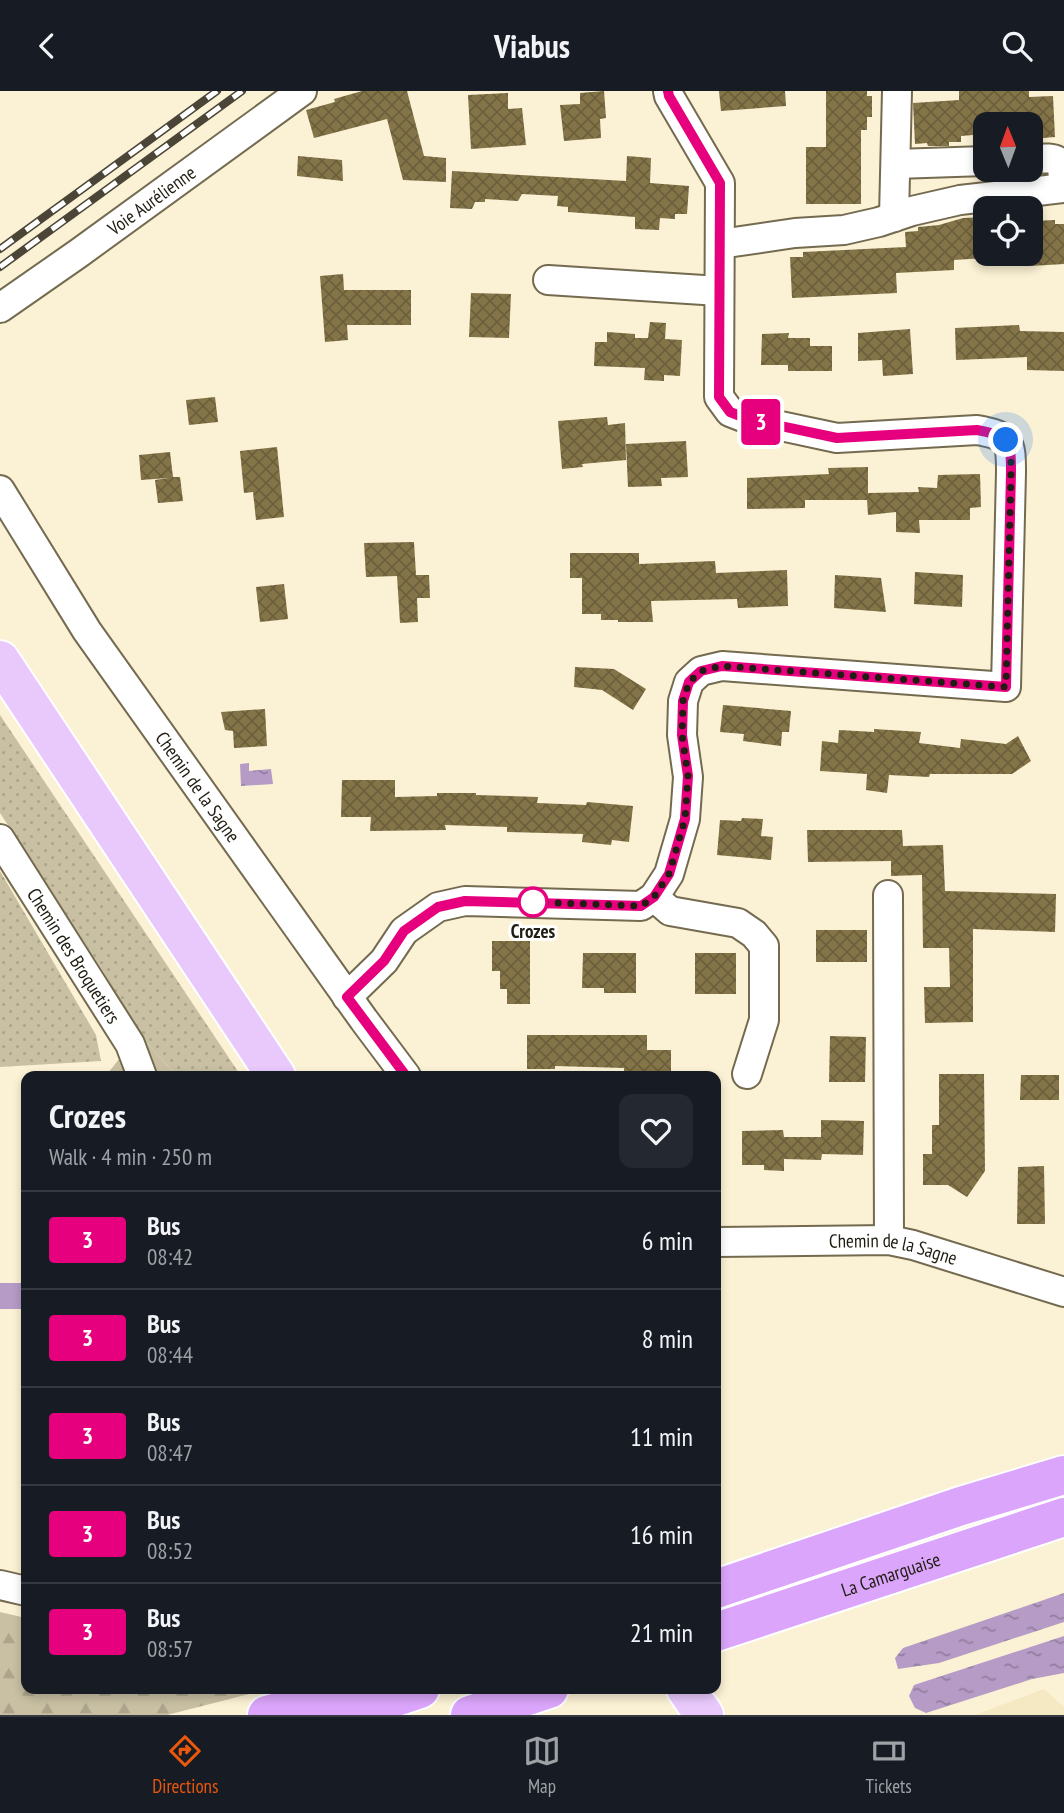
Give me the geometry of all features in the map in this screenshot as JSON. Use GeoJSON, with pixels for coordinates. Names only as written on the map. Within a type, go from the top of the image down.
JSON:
{"type":"FeatureCollection","features":[{"type":"Feature","properties":{"kind":"highway"},"geometry":{"type":"LineString","coordinates":[[721,1588],[961,1506],[1064,1475]]}},
{"type":"Feature","properties":{"kind":"highway","name":"La Camarguaise"},"geometry":{"type":"LineString","coordinates":[[721,1630],[1064,1517]]}},
{"type":"Feature","properties":{"kind":"highway"},"geometry":{"type":"LineString","coordinates":[[267,1715],[347,1694]]}},
{"type":"Feature","properties":{"kind":"highway"},"geometry":{"type":"LineString","coordinates":[[341,1715],[405,1694]]}},
{"type":"Feature","properties":{"kind":"highway"},"geometry":{"type":"LineString","coordinates":[[480,1712],[534,1694]]}},
{"type":"Feature","properties":{"kind":"main road"},"geometry":{"type":"LineString","coordinates":[[0,660],[273,1071]]}},
{"type":"Feature","properties":{"kind":"main road"},"geometry":{"type":"LineString","coordinates":[[689,1694],[704,1715]]}},
{"type":"Feature","properties":{"kind":"street","name":"Voie Aurélienne"},"geometry":{"type":"LineString","coordinates":[[0,308],[302,91]]}},
{"type":"Feature","properties":{"kind":"street"},"geometry":{"type":"LineString","coordinates":[[347,997],[384,961],[404,931],[438,907],[465,901],[641,906],[654,897],[669,874],[685,819],[688,776],[682,735],[683,701],[689,682],[701,671],[722,666],[1006,687],[1011,450],[1006,440],[994,433],[977,430],[837,438],[748,419],[730,412],[719,397],[720,183],[668,91]]}},
{"type":"Feature","properties":{"kind":"street"},"geometry":{"type":"LineString","coordinates":[[894,217],[897,91]]}},
{"type":"Feature","properties":{"kind":"street"},"geometry":{"type":"LineString","coordinates":[[720,244],[795,233],[844,230],[960,200],[1063,188],[1063,168],[1059,162],[1051,158],[1043,158]]}},
{"type":"Feature","properties":{"kind":"street"},"geometry":{"type":"LineString","coordinates":[[896,164],[973,161]]}},
{"type":"Feature","properties":{"kind":"street"},"geometry":{"type":"LineString","coordinates":[[548,279],[719,291]]}},
{"type":"Feature","properties":{"kind":"street","name":"Chemin de la Sagne"},"geometry":{"type":"LineString","coordinates":[[0,490],[87,631],[402,1071]]}},
{"type":"Feature","properties":{"kind":"street","name":"Chemin des Broquetiers"},"geometry":{"type":"LineString","coordinates":[[0,839],[130,1044],[140,1071]]}},
{"type":"Feature","properties":{"kind":"street"},"geometry":{"type":"LineString","coordinates":[[888,895],[889,1240]]}},
{"type":"Feature","properties":{"kind":"street"},"geometry":{"type":"LineString","coordinates":[[654,897],[670,911],[738,923],[754,934],[764,946],[764,1020],[747,1074]]}},
{"type":"Feature","properties":{"kind":"street","name":"Chemin de la Sagne"},"geometry":{"type":"LineString","coordinates":[[721,1242],[889,1240],[1064,1292]]}},
{"type":"Feature","properties":{"kind":"street"},"geometry":{"type":"LineString","coordinates":[[0,1585],[21,1590]]}},
{"type":"Feature","properties":{"kind":"shaded area"},"geometry":{"type":"Polygon","coordinates":[[[1044,1689],[1064,1707],[1064,1715],[975,1715],[1044,1689]]]}},
{"type":"Feature","properties":{"kind":"green space"},"geometry":{"type":"Polygon","coordinates":[[[0,715],[238,1071],[172,1071],[139,1034],[103,971],[0,813],[0,715]]]}},
{"type":"Feature","properties":{"kind":"green space"},"geometry":{"type":"Polygon","coordinates":[[[0,871],[96,1035],[101,1061],[0,1067],[0,871]]]}},
{"type":"Feature","properties":{"kind":"green space"},"geometry":{"type":"Polygon","coordinates":[[[139,1034],[172,1071],[110,1071],[139,1034]]]}},
{"type":"Feature","properties":{"kind":"green space"},"geometry":{"type":"Polygon","coordinates":[[[0,1612],[21,1617],[21,1694],[249,1694],[167,1715],[0,1715],[0,1612]]]}},
{"type":"Feature","properties":{"kind":"water"},"geometry":{"type":"Polygon","coordinates":[[[249,763],[249,771],[271,769],[273,784],[241,786],[240,764],[249,763]]]}},
{"type":"Feature","properties":{"kind":"water"},"geometry":{"type":"Polygon","coordinates":[[[1064,1593],[1064,1622],[939,1663],[898,1669],[895,1658],[903,1648],[1064,1593]]]}},
{"type":"Feature","properties":{"kind":"water"},"geometry":{"type":"Polygon","coordinates":[[[1064,1636],[1064,1673],[1032,1679],[926,1713],[915,1708],[909,1696],[914,1685],[1064,1636]]]}},
{"type":"Feature","properties":{"kind":"building"},"geometry":{"type":"Polygon","coordinates":[[[362,91],[407,91],[424,156],[446,158],[446,182],[403,180],[387,119],[314,138],[306,110],[362,91]]]}},
{"type":"Feature","properties":{"kind":"building"},"geometry":{"type":"Polygon","coordinates":[[[604,91],[606,118],[600,119],[601,138],[564,141],[560,105],[580,104],[580,93],[604,91]]]}},
{"type":"Feature","properties":{"kind":"building"},"geometry":{"type":"Polygon","coordinates":[[[719,91],[785,91],[786,106],[721,111],[719,91]]]}},
{"type":"Feature","properties":{"kind":"building"},"geometry":{"type":"Polygon","coordinates":[[[826,91],[867,91],[867,96],[872,96],[872,117],[867,117],[867,130],[861,130],[861,204],[806,204],[806,147],[826,147],[826,91]]]}},
{"type":"Feature","properties":{"kind":"building"},"geometry":{"type":"Polygon","coordinates":[[[959,91],[1029,91],[1029,97],[1053,96],[1055,137],[1043,138],[1043,112],[973,112],[973,135],[961,136],[961,142],[949,142],[949,146],[915,144],[913,103],[959,100],[959,91]]]}},
{"type":"Feature","properties":{"kind":"building"},"geometry":{"type":"Polygon","coordinates":[[[508,93],[508,109],[522,108],[526,145],[471,149],[468,95],[508,93]]]}},
{"type":"Feature","properties":{"kind":"building"},"geometry":{"type":"Polygon","coordinates":[[[298,156],[342,160],[343,181],[297,176],[298,156]]]}},
{"type":"Feature","properties":{"kind":"building"},"geometry":{"type":"Polygon","coordinates":[[[627,156],[651,158],[650,183],[689,186],[687,214],[675,214],[675,219],[660,218],[659,230],[635,229],[635,217],[568,212],[568,207],[557,206],[558,196],[522,194],[518,201],[485,199],[485,202],[475,202],[472,209],[450,208],[452,171],[626,181],[627,156]]]}},
{"type":"Feature","properties":{"kind":"building"},"geometry":{"type":"Polygon","coordinates":[[[973,218],[973,259],[954,260],[954,270],[896,273],[897,293],[792,298],[790,257],[803,257],[803,252],[906,247],[905,232],[973,218]]]}},
{"type":"Feature","properties":{"kind":"building"},"geometry":{"type":"Polygon","coordinates":[[[1055,220],[1055,224],[1064,224],[1064,264],[1043,265],[1043,221],[1055,220]]]}},
{"type":"Feature","properties":{"kind":"building"},"geometry":{"type":"Polygon","coordinates":[[[343,274],[344,290],[411,290],[411,325],[347,325],[348,340],[325,342],[320,276],[343,274]]]}},
{"type":"Feature","properties":{"kind":"building"},"geometry":{"type":"Polygon","coordinates":[[[471,293],[511,294],[509,338],[469,337],[471,293]]]}},
{"type":"Feature","properties":{"kind":"building"},"geometry":{"type":"Polygon","coordinates":[[[650,322],[666,323],[665,339],[682,340],[680,376],[664,375],[664,381],[644,380],[645,368],[594,366],[595,342],[607,342],[607,332],[648,338],[650,322]]]}},
{"type":"Feature","properties":{"kind":"building"},"geometry":{"type":"Polygon","coordinates":[[[1019,325],[1020,331],[1064,332],[1064,371],[1027,370],[1027,357],[956,360],[955,328],[1019,325]]]}},
{"type":"Feature","properties":{"kind":"building"},"geometry":{"type":"Polygon","coordinates":[[[910,329],[913,374],[883,376],[882,360],[858,361],[858,333],[910,329]]]}},
{"type":"Feature","properties":{"kind":"building"},"geometry":{"type":"Polygon","coordinates":[[[789,333],[788,338],[810,338],[810,346],[832,346],[832,371],[788,371],[788,365],[761,365],[762,334],[789,333]]]}},
{"type":"Feature","properties":{"kind":"building"},"geometry":{"type":"Polygon","coordinates":[[[215,397],[218,422],[189,425],[186,400],[215,397]]]}},
{"type":"Feature","properties":{"kind":"building"},"geometry":{"type":"Polygon","coordinates":[[[607,417],[608,425],[625,423],[626,460],[582,464],[583,467],[562,469],[558,421],[607,417]]]}},
{"type":"Feature","properties":{"kind":"building"},"geometry":{"type":"Polygon","coordinates":[[[686,441],[688,477],[661,478],[662,486],[628,487],[626,444],[686,441]]]}},
{"type":"Feature","properties":{"kind":"building"},"geometry":{"type":"Polygon","coordinates":[[[277,447],[284,517],[256,520],[253,492],[244,493],[240,451],[277,447]]]}},
{"type":"Feature","properties":{"kind":"building"},"geometry":{"type":"Polygon","coordinates":[[[170,452],[173,477],[180,477],[183,501],[158,503],[155,480],[168,478],[141,480],[139,455],[170,452]]]}},
{"type":"Feature","properties":{"kind":"building"},"geometry":{"type":"Polygon","coordinates":[[[868,467],[868,493],[919,492],[918,487],[937,488],[938,475],[980,474],[981,507],[970,508],[970,520],[919,520],[920,533],[896,532],[896,512],[868,515],[867,500],[805,500],[805,508],[747,509],[747,478],[829,474],[828,468],[868,467]]]}},
{"type":"Feature","properties":{"kind":"building"},"geometry":{"type":"Polygon","coordinates":[[[414,542],[416,575],[429,575],[430,598],[417,598],[418,622],[400,623],[397,576],[366,577],[364,543],[414,542]]]}},
{"type":"Feature","properties":{"kind":"building"},"geometry":{"type":"Polygon","coordinates":[[[570,553],[639,553],[639,564],[715,561],[716,573],[787,570],[788,606],[738,608],[737,599],[651,601],[653,622],[601,620],[601,614],[582,614],[582,578],[570,578],[570,553]]]}},
{"type":"Feature","properties":{"kind":"building"},"geometry":{"type":"Polygon","coordinates":[[[915,572],[963,575],[962,607],[914,604],[915,572]]]}},
{"type":"Feature","properties":{"kind":"building"},"geometry":{"type":"Polygon","coordinates":[[[835,575],[881,578],[886,612],[834,608],[835,575]]]}},
{"type":"Feature","properties":{"kind":"building"},"geometry":{"type":"Polygon","coordinates":[[[284,584],[288,619],[260,622],[256,587],[284,584]]]}},
{"type":"Feature","properties":{"kind":"building"},"geometry":{"type":"Polygon","coordinates":[[[575,667],[614,669],[646,689],[633,710],[602,690],[574,687],[575,667]]]}},
{"type":"Feature","properties":{"kind":"building"},"geometry":{"type":"Polygon","coordinates":[[[723,705],[791,711],[789,732],[782,732],[781,746],[743,741],[744,734],[720,732],[723,705]]]}},
{"type":"Feature","properties":{"kind":"building"},"geometry":{"type":"Polygon","coordinates":[[[265,709],[267,746],[234,748],[233,731],[225,730],[221,712],[265,709]]]}},
{"type":"Feature","properties":{"kind":"building"},"geometry":{"type":"Polygon","coordinates":[[[874,729],[921,732],[919,743],[960,748],[961,739],[1006,744],[1018,736],[1031,761],[1012,774],[930,774],[929,777],[889,775],[887,793],[866,790],[867,774],[820,771],[822,741],[838,743],[839,730],[874,732],[874,729]]]}},
{"type":"Feature","properties":{"kind":"building"},"geometry":{"type":"Polygon","coordinates":[[[342,780],[395,780],[395,797],[476,793],[538,797],[537,803],[586,805],[587,802],[633,806],[629,842],[612,840],[611,845],[582,842],[583,834],[507,832],[507,827],[445,825],[446,830],[370,831],[371,817],[341,817],[342,780]]]}},
{"type":"Feature","properties":{"kind":"building"},"geometry":{"type":"Polygon","coordinates":[[[742,818],[763,819],[761,836],[773,837],[771,860],[717,855],[720,820],[741,821],[742,818]]]}},
{"type":"Feature","properties":{"kind":"building"},"geometry":{"type":"Polygon","coordinates":[[[807,830],[902,830],[903,846],[943,845],[945,891],[1056,894],[1055,932],[973,929],[973,1022],[925,1023],[924,987],[950,987],[949,948],[923,948],[922,875],[891,876],[891,861],[808,862],[807,830]]]}},
{"type":"Feature","properties":{"kind":"building"},"geometry":{"type":"Polygon","coordinates":[[[816,930],[867,930],[867,962],[816,962],[816,930]]]}},
{"type":"Feature","properties":{"kind":"building"},"geometry":{"type":"Polygon","coordinates":[[[492,941],[530,941],[530,1004],[507,1004],[507,989],[500,989],[500,971],[492,971],[492,941]]]}},
{"type":"Feature","properties":{"kind":"building"},"geometry":{"type":"Polygon","coordinates":[[[583,953],[636,953],[636,993],[604,993],[604,988],[582,988],[583,953]]]}},
{"type":"Feature","properties":{"kind":"building"},"geometry":{"type":"Polygon","coordinates":[[[695,953],[736,953],[736,994],[695,994],[695,953]]]}},
{"type":"Feature","properties":{"kind":"building"},"geometry":{"type":"Polygon","coordinates":[[[527,1035],[647,1035],[647,1050],[671,1050],[671,1071],[555,1066],[555,1069],[527,1069],[527,1035]]]}},
{"type":"Feature","properties":{"kind":"building"},"geometry":{"type":"Polygon","coordinates":[[[830,1036],[866,1037],[865,1082],[829,1082],[830,1036]]]}},
{"type":"Feature","properties":{"kind":"building"},"geometry":{"type":"Polygon","coordinates":[[[939,1074],[984,1074],[985,1171],[967,1197],[948,1185],[923,1185],[923,1154],[932,1154],[932,1125],[939,1125],[939,1074]]]}},
{"type":"Feature","properties":{"kind":"building"},"geometry":{"type":"Polygon","coordinates":[[[1021,1075],[1059,1075],[1059,1100],[1020,1100],[1021,1075]]]}},
{"type":"Feature","properties":{"kind":"building"},"geometry":{"type":"Polygon","coordinates":[[[821,1120],[864,1121],[863,1155],[822,1154],[821,1160],[784,1159],[784,1171],[764,1170],[764,1165],[742,1165],[742,1131],[783,1130],[784,1137],[821,1137],[821,1120]]]}},
{"type":"Feature","properties":{"kind":"building"},"geometry":{"type":"Polygon","coordinates":[[[1044,1166],[1045,1224],[1017,1224],[1018,1167],[1044,1166]]]}},
{"type":"Feature","properties":{"kind":"waterway"},"geometry":{"type":"LineString","coordinates":[[0,1296],[21,1296]]}},
{"type":"Feature","properties":{"kind":"railway"},"geometry":{"type":"LineString","coordinates":[[0,249],[217,91]]}},
{"type":"Feature","properties":{"kind":"railway"},"geometry":{"type":"LineString","coordinates":[[0,267],[242,91]]}},
{"type":"Feature","properties":{"kind":"bus line","name":"3"},"geometry":{"type":"LineString","coordinates":[[402,1071],[347,997],[384,961],[404,931],[438,907],[465,901],[641,906],[654,897],[669,874],[685,819],[688,776],[682,735],[683,701],[689,682],[701,671],[722,666],[1006,687],[1011,450],[1006,440],[994,433],[977,430],[837,438],[748,419],[730,412],[719,397],[720,183],[668,91]]}},
{"type":"Feature","properties":{"kind":"place","name":"Crozes"},"geometry":{"type":"Point","coordinates":[533,902]}},
{"type":"Feature","properties":{"kind":"route"},"geometry":{"type":"LineString","coordinates":[[533,902],[641,906],[654,897],[669,874],[685,819],[688,776],[682,735],[683,701],[689,682],[701,671],[722,666],[1006,687],[1011,450],[1006,440]]}}]}
